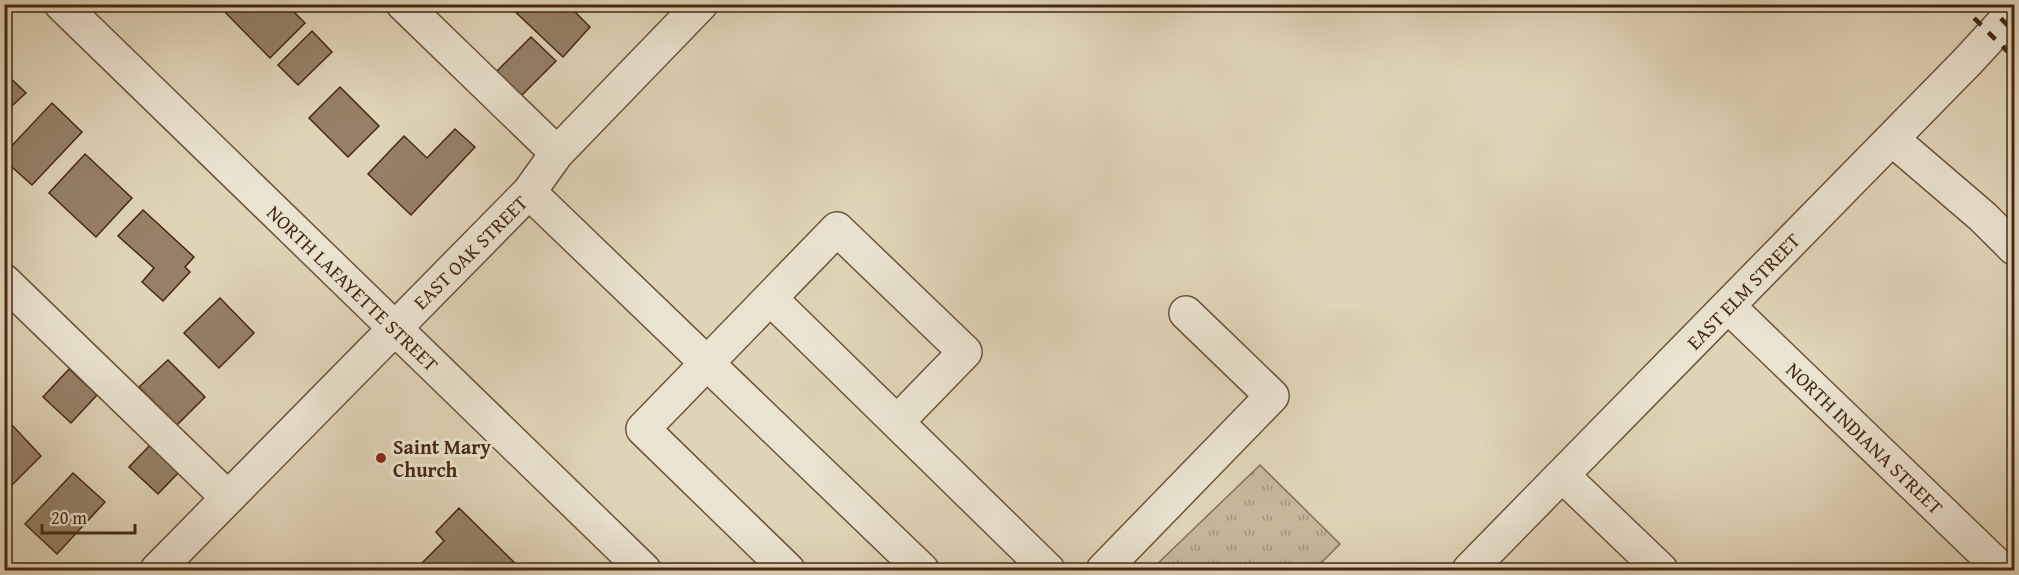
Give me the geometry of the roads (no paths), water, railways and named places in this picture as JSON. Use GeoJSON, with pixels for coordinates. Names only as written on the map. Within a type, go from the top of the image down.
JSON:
{"type":"FeatureCollection","features":[{"type":"Feature","properties":{"kind":"street","name":"NORTH LAFAYETTE STREET"},"geometry":{"type":"LineString","coordinates":[[61,4],[644,570]]}},
{"type":"Feature","properties":{"kind":"street"},"geometry":{"type":"LineString","coordinates":[[403,4],[556,153]]}},
{"type":"Feature","properties":{"kind":"street","name":"EAST OAK STREET"},"geometry":{"type":"LineString","coordinates":[[157,570],[529,192],[556,153],[701,4]]}},
{"type":"Feature","properties":{"kind":"street","name":"EAST ELM STREET"},"geometry":{"type":"LineString","coordinates":[[1469,570],[1892,139],[2014,10]]}},
{"type":"Feature","properties":{"kind":"street"},"geometry":{"type":"LineString","coordinates":[[1892,139],[1983,217],[2014,248]]}},
{"type":"Feature","properties":{"kind":"street"},"geometry":{"type":"LineString","coordinates":[[529,192],[922,570]]}},
{"type":"Feature","properties":{"kind":"street"},"geometry":{"type":"LineString","coordinates":[[788,570],[643,429],[837,229],[965,352],[897,423]]}},
{"type":"Feature","properties":{"kind":"street"},"geometry":{"type":"LineString","coordinates":[[4,281],[228,498]]}},
{"type":"Feature","properties":{"kind":"street"},"geometry":{"type":"LineString","coordinates":[[770,298],[1048,570]]}},
{"type":"Feature","properties":{"kind":"street","name":"NORTH INDIANA STREET"},"geometry":{"type":"LineString","coordinates":[[1728,306],[2002,570]]}},
{"type":"Feature","properties":{"kind":"street"},"geometry":{"type":"LineString","coordinates":[[1102,570],[1272,396],[1186,313]]}},
{"type":"Feature","properties":{"kind":"street"},"geometry":{"type":"LineString","coordinates":[[1563,476],[1661,570]]}},
{"type":"Feature","properties":{"kind":"railway"},"geometry":{"type":"LineString","coordinates":[[1960,4],[2014,58]]}},
{"type":"Feature","properties":{"kind":"railway"},"geometry":{"type":"LineString","coordinates":[[1987,4],[2014,32]]}},
{"type":"Feature","properties":{"kind":"place","name":"Saint Mary Church"},"geometry":{"type":"Point","coordinates":[381,458]}}]}
